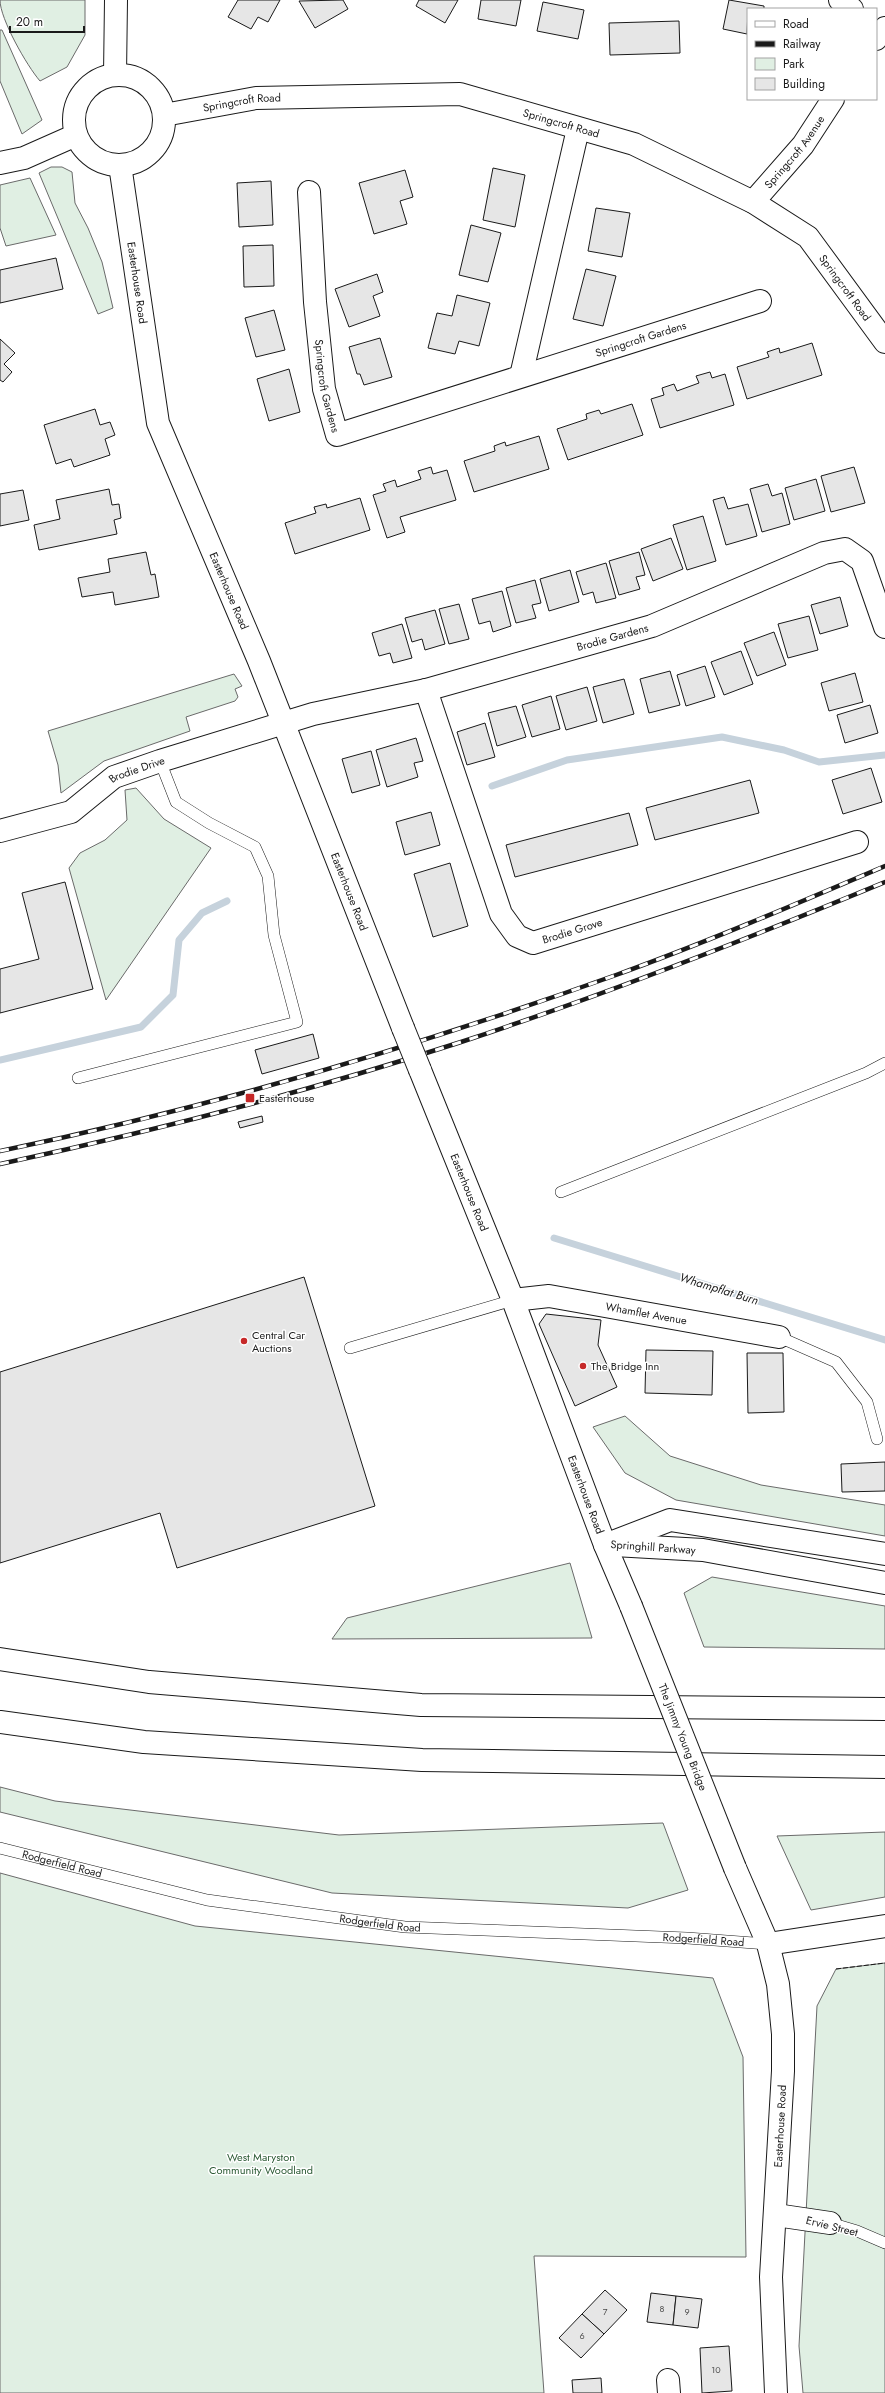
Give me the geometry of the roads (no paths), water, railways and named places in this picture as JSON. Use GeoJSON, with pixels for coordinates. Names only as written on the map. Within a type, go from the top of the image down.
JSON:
{"type":"FeatureCollection","features":[{"type":"Feature","properties":{"kind":"main road"},"geometry":{"type":"LineString","coordinates":[[115,75],[116,0]]}},
{"type":"Feature","properties":{"kind":"main road"},"geometry":{"type":"LineString","coordinates":[[840,0],[851,8]]}},
{"type":"Feature","properties":{"kind":"main road"},"geometry":{"type":"LineString","coordinates":[[115,75],[129,76],[142,81],[153,90],[160,102],[164,115],[160,137],[148,155],[135,162],[120,165],[106,163],[93,157],[83,147],[76,135],[74,122],[75,108],[81,95],[90,85],[102,78],[115,75]]}},
{"type":"Feature","properties":{"kind":"main road","name":"Springcroft Road"},"geometry":{"type":"LineString","coordinates":[[164,115],[256,98],[460,94],[634,144],[753,202],[808,237],[885,342]]}},
{"type":"Feature","properties":{"kind":"main road","name":"Springcroft Avenue"},"geometry":{"type":"LineString","coordinates":[[753,202],[803,145],[832,100]]}},
{"type":"Feature","properties":{"kind":"main road"},"geometry":{"type":"LineString","coordinates":[[522,376],[578,129]]}},
{"type":"Feature","properties":{"kind":"main road"},"geometry":{"type":"LineString","coordinates":[[0,163],[24,158],[76,135]]}},
{"type":"Feature","properties":{"kind":"main road","name":"Easterhouse Road"},"geometry":{"type":"LineString","coordinates":[[120,165],[158,423],[283,722],[403,1028],[513,1300],[605,1545],[631,1606]]}},
{"type":"Feature","properties":{"kind":"main road","name":"Springcroft Gardens"},"geometry":{"type":"LineString","coordinates":[[309,192],[315,302],[324,389],[337,435],[760,301]]}},
{"type":"Feature","properties":{"kind":"main road","name":"Brodie Gardens"},"geometry":{"type":"LineString","coordinates":[[283,722],[313,714],[426,690],[652,626],[824,553],[845,549],[862,561],[885,627]]}},
{"type":"Feature","properties":{"kind":"main road","name":"Brodie Grove"},"geometry":{"type":"LineString","coordinates":[[426,690],[501,914],[517,936],[533,943],[857,842]]}},
{"type":"Feature","properties":{"kind":"main road","name":"Brodie Drive"},"geometry":{"type":"LineString","coordinates":[[0,831],[71,812],[114,777],[283,722]]}},
{"type":"Feature","properties":{"kind":"main road","name":"Whamflet Avenue"},"geometry":{"type":"LineString","coordinates":[[513,1300],[549,1296],[779,1337]]}},
{"type":"Feature","properties":{"kind":"main road","name":"Springhill Parkway"},"geometry":{"type":"LineString","coordinates":[[605,1545],[670,1520],[885,1554]]}},
{"type":"Feature","properties":{"kind":"main road","name":"Springhill Parkway"},"geometry":{"type":"LineString","coordinates":[[605,1545],[703,1550],[885,1583]]}},
{"type":"Feature","properties":{"kind":"main road","name":"The Jimmy Young Bridge"},"geometry":{"type":"LineString","coordinates":[[631,1606],[735,1868]]}},
{"type":"Feature","properties":{"kind":"main road"},"geometry":{"type":"LineString","coordinates":[[0,1659],[149,1682],[421,1705],[885,1710]]}},
{"type":"Feature","properties":{"kind":"main road"},"geometry":{"type":"LineString","coordinates":[[0,1722],[144,1742],[422,1760],[885,1768]]}},
{"type":"Feature","properties":{"kind":"main road","name":"Easterhouse Road"},"geometry":{"type":"LineString","coordinates":[[735,1868],[768,1944],[778,1984],[783,2034],[776,2215],[772,2276],[776,2393]]}},
{"type":"Feature","properties":{"kind":"main road"},"geometry":{"type":"LineString","coordinates":[[768,1944],[885,1926]]}},
{"type":"Feature","properties":{"kind":"main road","name":"Ervie Street"},"geometry":{"type":"LineString","coordinates":[[776,2215],[830,2223]]}},
{"type":"Feature","properties":{"kind":"lane"},"geometry":{"type":"LineString","coordinates":[[78,1078],[297,1022],[274,935],[268,876],[255,847],[208,824],[176,802],[160,761]]}},
{"type":"Feature","properties":{"kind":"lane"},"geometry":{"type":"LineString","coordinates":[[561,1192],[866,1073],[885,1063]]}},
{"type":"Feature","properties":{"kind":"lane"},"geometry":{"type":"LineString","coordinates":[[350,1348],[513,1300]]}},
{"type":"Feature","properties":{"kind":"lane"},"geometry":{"type":"LineString","coordinates":[[779,1337],[836,1362],[867,1402],[877,1439]]}},
{"type":"Feature","properties":{"kind":"lane","name":"Rodgerfield Road"},"geometry":{"type":"LineString","coordinates":[[0,1848],[207,1900],[405,1927],[687,1938],[768,1944]]}},
{"type":"Feature","properties":{"kind":"lane","name":"Ervie Street"},"geometry":{"type":"LineString","coordinates":[[830,2223],[857,2231],[885,2243]]}},
{"type":"Feature","properties":{"kind":"waterway"},"geometry":{"type":"LineString","coordinates":[[492,786],[567,760],[722,737],[784,750],[819,762],[885,755]]}},
{"type":"Feature","properties":{"kind":"waterway"},"geometry":{"type":"LineString","coordinates":[[0,1060],[141,1027],[173,995],[179,940],[202,913],[227,901]]}},
{"type":"Feature","properties":{"kind":"waterway","name":"Whampflat Burn"},"geometry":{"type":"LineString","coordinates":[[554,1238],[885,1340]]}},
{"type":"Feature","properties":{"kind":"railway"},"geometry":{"type":"LineString","coordinates":[[0,1151],[79,1134],[234,1095],[311,1074],[464,1027],[616,975],[684,949],[885,866]]}},
{"type":"Feature","properties":{"kind":"railway"},"geometry":{"type":"LineString","coordinates":[[0,1164],[116,1138],[232,1109],[347,1077],[461,1042],[674,966],[885,882]]}},
{"type":"Feature","properties":{"kind":"place","name":"Easterhouse"},"geometry":{"type":"Point","coordinates":[250,1098]}},
{"type":"Feature","properties":{"kind":"place","name":"Central Car Auctions"},"geometry":{"type":"Point","coordinates":[244,1341]}},
{"type":"Feature","properties":{"kind":"place","name":"The Bridge Inn"},"geometry":{"type":"Point","coordinates":[583,1366]}},
{"type":"Feature","properties":{"kind":"park label","name":"West Maryston Community Woodland"},"geometry":{"type":"Point","coordinates":[261,2163]}}]}
